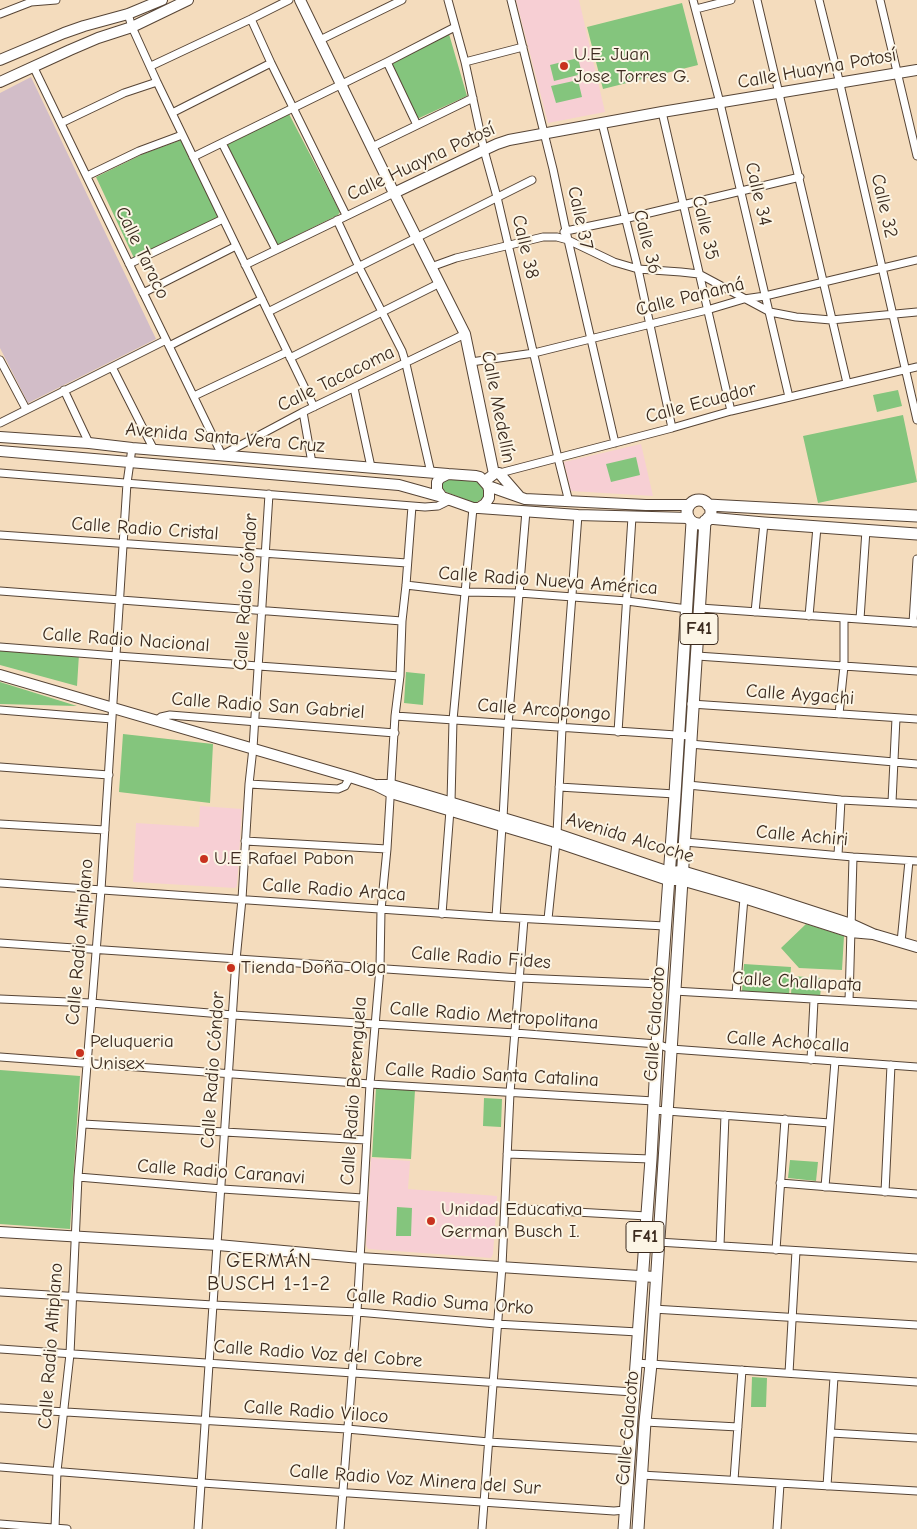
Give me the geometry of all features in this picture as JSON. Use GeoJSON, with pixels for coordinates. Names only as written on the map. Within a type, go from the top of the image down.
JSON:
{"type":"FeatureCollection","features":[{"type":"Feature","properties":{"kind":"main road"},"geometry":{"type":"LineString","coordinates":[[917,516],[708,505],[701,500],[692,502],[687,510],[691,520],[696,523],[707,520],[917,534]]}},
{"type":"Feature","properties":{"kind":"main road"},"geometry":{"type":"LineString","coordinates":[[707,520],[710,509],[708,505]]}},
{"type":"Feature","properties":{"kind":"main road","name":"Calle Calacoto"},"geometry":{"type":"LineString","coordinates":[[624,1529],[651,1159],[657,1044],[687,609],[691,520]]}},
{"type":"Feature","properties":{"kind":"main road","name":"Calle Calacoto"},"geometry":{"type":"LineString","coordinates":[[638,1529],[651,1364],[666,1111],[707,520]]}},
{"type":"Feature","properties":{"kind":"street"},"geometry":{"type":"LineString","coordinates":[[0,14],[31,2],[56,0]]}},
{"type":"Feature","properties":{"kind":"street"},"geometry":{"type":"LineString","coordinates":[[0,60],[78,28],[128,14],[162,0]]}},
{"type":"Feature","properties":{"kind":"street"},"geometry":{"type":"LineString","coordinates":[[0,82],[98,38],[132,27],[188,0]]}},
{"type":"Feature","properties":{"kind":"street"},"geometry":{"type":"LineString","coordinates":[[151,66],[288,0]]}},
{"type":"Feature","properties":{"kind":"street","name":"Calle Medellín"},"geometry":{"type":"LineString","coordinates":[[300,0],[416,239],[465,334],[497,473],[486,483]]}},
{"type":"Feature","properties":{"kind":"street"},"geometry":{"type":"LineString","coordinates":[[320,40],[402,0]]}},
{"type":"Feature","properties":{"kind":"street","name":"Calle 38"},"geometry":{"type":"LineString","coordinates":[[448,0],[465,62],[484,150],[497,197],[569,502]]}},
{"type":"Feature","properties":{"kind":"street","name":"Calle 37"},"geometry":{"type":"LineString","coordinates":[[511,0],[553,169],[615,443]]}},
{"type":"Feature","properties":{"kind":"street","name":"Calle 34"},"geometry":{"type":"LineString","coordinates":[[693,0],[720,103],[789,397]]}},
{"type":"Feature","properties":{"kind":"street"},"geometry":{"type":"LineString","coordinates":[[696,8],[731,0]]}},
{"type":"Feature","properties":{"kind":"street"},"geometry":{"type":"LineString","coordinates":[[757,0],[847,383]]}},
{"type":"Feature","properties":{"kind":"street","name":"Calle 32"},"geometry":{"type":"LineString","coordinates":[[819,0],[917,420]]}},
{"type":"Feature","properties":{"kind":"street"},"geometry":{"type":"LineString","coordinates":[[880,0],[917,156]]}},
{"type":"Feature","properties":{"kind":"street"},"geometry":{"type":"LineString","coordinates":[[128,14],[132,27],[182,135],[314,407]]}},
{"type":"Feature","properties":{"kind":"street"},"geometry":{"type":"LineString","coordinates":[[251,19],[346,215]]}},
{"type":"Feature","properties":{"kind":"street"},"geometry":{"type":"LineString","coordinates":[[193,157],[455,27]]}},
{"type":"Feature","properties":{"kind":"street"},"geometry":{"type":"LineString","coordinates":[[465,62],[524,47]]}},
{"type":"Feature","properties":{"kind":"street"},"geometry":{"type":"LineString","coordinates":[[387,62],[417,124]]}},
{"type":"Feature","properties":{"kind":"street"},"geometry":{"type":"LineString","coordinates":[[172,113],[271,63]]}},
{"type":"Feature","properties":{"kind":"street","name":"Calle Taraco"},"geometry":{"type":"LineString","coordinates":[[33,66],[222,455]]}},
{"type":"Feature","properties":{"kind":"street","name":"Calle Huayna Potosí"},"geometry":{"type":"LineString","coordinates":[[246,265],[346,215],[503,142],[662,112],[917,70]]}},
{"type":"Feature","properties":{"kind":"street"},"geometry":{"type":"LineString","coordinates":[[61,123],[107,100],[157,82]]}},
{"type":"Feature","properties":{"kind":"street"},"geometry":{"type":"LineString","coordinates":[[372,147],[473,98]]}},
{"type":"Feature","properties":{"kind":"street","name":"Calle 35"},"geometry":{"type":"LineString","coordinates":[[662,112],[731,410]]}},
{"type":"Feature","properties":{"kind":"street","name":"Calle 36"},"geometry":{"type":"LineString","coordinates":[[602,123],[624,219],[638,269],[672,428]]}},
{"type":"Feature","properties":{"kind":"street"},"geometry":{"type":"LineString","coordinates":[[87,176],[139,150],[182,135]]}},
{"type":"Feature","properties":{"kind":"street"},"geometry":{"type":"LineString","coordinates":[[222,143],[276,250]]}},
{"type":"Feature","properties":{"kind":"street"},"geometry":{"type":"LineString","coordinates":[[557,237],[566,230],[624,219],[800,177]]}},
{"type":"Feature","properties":{"kind":"street"},"geometry":{"type":"LineString","coordinates":[[268,312],[532,180]]}},
{"type":"Feature","properties":{"kind":"street"},"geometry":{"type":"LineString","coordinates":[[129,264],[223,219]]}},
{"type":"Feature","properties":{"kind":"street"},"geometry":{"type":"LineString","coordinates":[[337,220],[402,351],[431,473]]}},
{"type":"Feature","properties":{"kind":"street"},"geometry":{"type":"LineString","coordinates":[[430,267],[440,262],[543,237],[557,237],[568,240],[614,262],[638,269],[699,274],[770,312],[796,317],[831,320],[917,312]]}},
{"type":"Feature","properties":{"kind":"street"},"geometry":{"type":"LineString","coordinates":[[143,293],[236,246]]}},
{"type":"Feature","properties":{"kind":"street","name":"Calle Panamá"},"geometry":{"type":"LineString","coordinates":[[471,362],[534,353],[744,299],[766,296],[917,260]]}},
{"type":"Feature","properties":{"kind":"street"},"geometry":{"type":"LineString","coordinates":[[194,396],[383,313],[440,283]]}},
{"type":"Feature","properties":{"kind":"street"},"geometry":{"type":"LineString","coordinates":[[0,422],[112,367],[262,299]]}},
{"type":"Feature","properties":{"kind":"street","name":"Calle Tacacoma"},"geometry":{"type":"LineString","coordinates":[[222,455],[303,412],[465,334]]}},
{"type":"Feature","properties":{"kind":"street"},"geometry":{"type":"LineString","coordinates":[[0,360],[26,409]]}},
{"type":"Feature","properties":{"kind":"street"},"geometry":{"type":"LineString","coordinates":[[112,367],[154,450]]}},
{"type":"Feature","properties":{"kind":"street","name":"Calle Ecuador"},"geometry":{"type":"LineString","coordinates":[[497,473],[672,428],[731,410],[917,367]]}},
{"type":"Feature","properties":{"kind":"street"},"geometry":{"type":"LineString","coordinates":[[354,388],[371,467]]}},
{"type":"Feature","properties":{"kind":"street"},"geometry":{"type":"LineString","coordinates":[[64,390],[89,443]]}},
{"type":"Feature","properties":{"kind":"street"},"geometry":{"type":"LineString","coordinates":[[303,412],[312,462]]}},
{"type":"Feature","properties":{"kind":"street","name":"Avenida Santa Vera Cruz"},"geometry":{"type":"LineString","coordinates":[[0,437],[476,476],[486,483]]}},
{"type":"Feature","properties":{"kind":"street","name":"Calle Radio Altiplano"},"geometry":{"type":"LineString","coordinates":[[55,1529],[63,1412],[70,1354],[78,1177],[101,890],[128,483],[132,448]]}},
{"type":"Feature","properties":{"kind":"street","name":"Avenida Santa Vera Cruz"},"geometry":{"type":"LineString","coordinates":[[0,452],[398,484],[476,508]]}},
{"type":"Feature","properties":{"kind":"street"},"geometry":{"type":"LineString","coordinates":[[0,473],[412,506],[438,506],[446,498],[437,490],[437,482],[448,474]]}},
{"type":"Feature","properties":{"kind":"street"},"geometry":{"type":"LineString","coordinates":[[497,473],[520,497]]}},
{"type":"Feature","properties":{"kind":"street"},"geometry":{"type":"LineString","coordinates":[[486,483],[525,499],[689,505]]}},
{"type":"Feature","properties":{"kind":"street"},"geometry":{"type":"LineString","coordinates":[[476,508],[485,504],[489,498],[486,483]]}},
{"type":"Feature","properties":{"kind":"street","name":"Calle Radio Cóndor"},"geometry":{"type":"LineString","coordinates":[[198,1529],[226,1133],[236,960],[255,721],[269,494]]}},
{"type":"Feature","properties":{"kind":"street","name":"Calle Radio Berenguela"},"geometry":{"type":"LineString","coordinates":[[340,1529],[360,1258],[366,1140],[380,968],[381,910],[412,506]]}},
{"type":"Feature","properties":{"kind":"street"},"geometry":{"type":"LineString","coordinates":[[476,508],[691,520]]}},
{"type":"Feature","properties":{"kind":"street"},"geometry":{"type":"LineString","coordinates":[[442,914],[450,806],[453,720],[465,592],[476,508]]}},
{"type":"Feature","properties":{"kind":"street"},"geometry":{"type":"LineString","coordinates":[[496,917],[508,724],[526,511]]}},
{"type":"Feature","properties":{"kind":"street"},"geometry":{"type":"LineString","coordinates":[[548,919],[557,838],[562,728],[578,515]]}},
{"type":"Feature","properties":{"kind":"street"},"geometry":{"type":"LineString","coordinates":[[618,732],[632,517]]}},
{"type":"Feature","properties":{"kind":"street"},"geometry":{"type":"LineString","coordinates":[[755,612],[764,524]]}},
{"type":"Feature","properties":{"kind":"street"},"geometry":{"type":"LineString","coordinates":[[809,616],[817,527]]}},
{"type":"Feature","properties":{"kind":"street"},"geometry":{"type":"LineString","coordinates":[[860,619],[866,530]]}},
{"type":"Feature","properties":{"kind":"street","name":"Calle Radio Cristal"},"geometry":{"type":"LineString","coordinates":[[0,535],[407,563]]}},
{"type":"Feature","properties":{"kind":"street"},"geometry":{"type":"LineString","coordinates":[[700,608],[915,623],[917,559]]}},
{"type":"Feature","properties":{"kind":"street","name":"Calle Radio Nueva América"},"geometry":{"type":"LineString","coordinates":[[406,585],[465,592],[519,593],[627,601],[687,609]]}},
{"type":"Feature","properties":{"kind":"street"},"geometry":{"type":"LineString","coordinates":[[0,591],[402,620]]}},
{"type":"Feature","properties":{"kind":"street"},"geometry":{"type":"LineString","coordinates":[[839,714],[844,666],[844,618]]}},
{"type":"Feature","properties":{"kind":"street","name":"Calle Radio Nacional"},"geometry":{"type":"LineString","coordinates":[[0,647],[400,676]]}},
{"type":"Feature","properties":{"kind":"street"},"geometry":{"type":"LineString","coordinates":[[697,656],[917,671]]}},
{"type":"Feature","properties":{"kind":"street"},"geometry":{"type":"LineString","coordinates":[[0,675],[113,714]]}},
{"type":"Feature","properties":{"kind":"street","name":"Calle Aygachi"},"geometry":{"type":"LineString","coordinates":[[681,703],[917,719]]}},
{"type":"Feature","properties":{"kind":"street","name":"Calle Radio San Gabriel"},"geometry":{"type":"LineString","coordinates":[[0,710],[113,714],[156,721],[161,717],[170,715],[395,733]]}},
{"type":"Feature","properties":{"kind":"street","name":"Calle Arcopongo"},"geometry":{"type":"LineString","coordinates":[[395,716],[679,735],[691,740],[917,764]]}},
{"type":"Feature","properties":{"kind":"street"},"geometry":{"type":"LineString","coordinates":[[892,802],[896,718]]}},
{"type":"Feature","properties":{"kind":"street","name":"Avenida Alcoche"},"geometry":{"type":"LineString","coordinates":[[156,721],[557,838],[668,876],[682,876],[762,895],[851,928]]}},
{"type":"Feature","properties":{"kind":"street"},"geometry":{"type":"LineString","coordinates":[[0,767],[109,775]]}},
{"type":"Feature","properties":{"kind":"street"},"geometry":{"type":"LineString","coordinates":[[249,784],[338,788],[345,786],[350,777]]}},
{"type":"Feature","properties":{"kind":"street"},"geometry":{"type":"LineString","coordinates":[[688,785],[841,800],[917,804]]}},
{"type":"Feature","properties":{"kind":"street"},"geometry":{"type":"LineString","coordinates":[[560,787],[675,794]]}},
{"type":"Feature","properties":{"kind":"street"},"geometry":{"type":"LineString","coordinates":[[838,855],[841,800]]}},
{"type":"Feature","properties":{"kind":"street"},"geometry":{"type":"LineString","coordinates":[[0,824],[105,830]]}},
{"type":"Feature","properties":{"kind":"street"},"geometry":{"type":"LineString","coordinates":[[245,841],[387,848]]}},
{"type":"Feature","properties":{"kind":"street","name":"Calle Achiri"},"geometry":{"type":"LineString","coordinates":[[685,842],[917,861]]}},
{"type":"Feature","properties":{"kind":"street"},"geometry":{"type":"LineString","coordinates":[[849,1001],[854,857]]}},
{"type":"Feature","properties":{"kind":"street"},"geometry":{"type":"LineString","coordinates":[[901,942],[909,861]]}},
{"type":"Feature","properties":{"kind":"street","name":"Avenida Alcoche"},"geometry":{"type":"LineString","coordinates":[[682,876],[744,898],[917,947]]}},
{"type":"Feature","properties":{"kind":"street","name":"Calle Radio Araca"},"geometry":{"type":"LineString","coordinates":[[0,882],[381,910],[665,926]]}},
{"type":"Feature","properties":{"kind":"street"},"geometry":{"type":"LineString","coordinates":[[736,994],[744,898]]}},
{"type":"Feature","properties":{"kind":"street"},"geometry":{"type":"LineString","coordinates":[[482,1529],[496,1324],[502,1266],[510,1093],[524,919]]}},
{"type":"Feature","properties":{"kind":"street","name":"Calle Radio Fides"},"geometry":{"type":"LineString","coordinates":[[0,943],[520,978],[661,984]]}},
{"type":"Feature","properties":{"kind":"street","name":"Calle Challapata"},"geometry":{"type":"LineString","coordinates":[[674,991],[917,1005]]}},
{"type":"Feature","properties":{"kind":"street","name":"Calle Radio Metropolitana"},"geometry":{"type":"LineString","coordinates":[[0,998],[657,1044]]}},
{"type":"Feature","properties":{"kind":"street"},"geometry":{"type":"LineString","coordinates":[[811,1060],[814,1000]]}},
{"type":"Feature","properties":{"kind":"street","name":"Calle Achocalla"},"geometry":{"type":"LineString","coordinates":[[657,1044],[671,1049],[917,1067]]}},
{"type":"Feature","properties":{"kind":"street","name":"Calle Radio Santa Catalina"},"geometry":{"type":"LineString","coordinates":[[0,1057],[229,1075],[510,1093],[653,1106],[666,1111],[830,1123]]}},
{"type":"Feature","properties":{"kind":"street"},"geometry":{"type":"LineString","coordinates":[[825,1187],[835,1061]]}},
{"type":"Feature","properties":{"kind":"street"},"geometry":{"type":"LineString","coordinates":[[885,1192],[891,1066]]}},
{"type":"Feature","properties":{"kind":"street"},"geometry":{"type":"LineString","coordinates":[[720,1246],[725,1115]]}},
{"type":"Feature","properties":{"kind":"street"},"geometry":{"type":"LineString","coordinates":[[776,1250],[785,1119]]}},
{"type":"Feature","properties":{"kind":"street"},"geometry":{"type":"LineString","coordinates":[[83,1124],[366,1140]]}},
{"type":"Feature","properties":{"kind":"street"},"geometry":{"type":"LineString","coordinates":[[507,1154],[651,1159]]}},
{"type":"Feature","properties":{"kind":"street","name":"Calle Radio Caranavi"},"geometry":{"type":"LineString","coordinates":[[78,1177],[222,1190],[362,1198]]}},
{"type":"Feature","properties":{"kind":"street"},"geometry":{"type":"LineString","coordinates":[[780,1183],[917,1194]]}},
{"type":"Feature","properties":{"kind":"street"},"geometry":{"type":"LineString","coordinates":[[505,1208],[647,1216]]}},
{"type":"Feature","properties":{"kind":"street"},"geometry":{"type":"LineString","coordinates":[[0,1232],[218,1245],[360,1258],[655,1277]]}},
{"type":"Feature","properties":{"kind":"street"},"geometry":{"type":"LineString","coordinates":[[658,1242],[917,1258]]}},
{"type":"Feature","properties":{"kind":"street"},"geometry":{"type":"LineString","coordinates":[[789,1373],[796,1251]]}},
{"type":"Feature","properties":{"kind":"street","name":"Calle Radio Suma Orko"},"geometry":{"type":"LineString","coordinates":[[0,1292],[356,1312],[496,1324],[638,1332]]}},
{"type":"Feature","properties":{"kind":"street"},"geometry":{"type":"LineString","coordinates":[[654,1309],[917,1325]]}},
{"type":"Feature","properties":{"kind":"street","name":"Calle Radio Voz del Cobre"},"geometry":{"type":"LineString","coordinates":[[0,1349],[633,1392]]}},
{"type":"Feature","properties":{"kind":"street"},"geometry":{"type":"LineString","coordinates":[[636,1363],[917,1382]]}},
{"type":"Feature","properties":{"kind":"street"},"geometry":{"type":"LineString","coordinates":[[734,1480],[742,1370]]}},
{"type":"Feature","properties":{"kind":"street"},"geometry":{"type":"LineString","coordinates":[[827,1486],[834,1377]]}},
{"type":"Feature","properties":{"kind":"street","name":"Calle Radio Viloco"},"geometry":{"type":"LineString","coordinates":[[0,1408],[347,1429],[489,1442],[630,1451]]}},
{"type":"Feature","properties":{"kind":"street"},"geometry":{"type":"LineString","coordinates":[[645,1422],[738,1427]]}},
{"type":"Feature","properties":{"kind":"street"},"geometry":{"type":"LineString","coordinates":[[830,1433],[917,1438]]}},
{"type":"Feature","properties":{"kind":"street","name":"Calle Radio Voz Minera del Sur"},"geometry":{"type":"LineString","coordinates":[[0,1467],[614,1511],[625,1510]]}},
{"type":"Feature","properties":{"kind":"street"},"geometry":{"type":"LineString","coordinates":[[641,1475],[917,1491]]}},
{"type":"Feature","properties":{"kind":"street"},"geometry":{"type":"LineString","coordinates":[[777,1529],[780,1484]]}},
{"type":"Feature","properties":{"kind":"street"},"geometry":{"type":"LineString","coordinates":[[0,1524],[67,1529]]}},
{"type":"Feature","properties":{"kind":"shaded area","name":"U.E. Juan Jose Torres G."},"geometry":{"type":"Polygon","coordinates":[[[516,0],[579,0],[605,112],[548,123],[516,0]]]}},
{"type":"Feature","properties":{"kind":"shaded area"},"geometry":{"type":"Polygon","coordinates":[[[31,77],[156,339],[28,403],[0,348],[0,93],[31,77]]]}},
{"type":"Feature","properties":{"kind":"shaded area"},"geometry":{"type":"Polygon","coordinates":[[[641,444],[653,496],[571,491],[564,462],[641,444]]]}},
{"type":"Feature","properties":{"kind":"shaded area"},"geometry":{"type":"Polygon","coordinates":[[[200,806],[242,809],[237,886],[235,888],[133,882],[136,823],[199,827],[200,806]]]}},
{"type":"Feature","properties":{"kind":"shaded area","name":"Unidad Educativa German Busch I."},"geometry":{"type":"Polygon","coordinates":[[[371,1158],[410,1161],[408,1189],[497,1196],[493,1254],[491,1258],[368,1249],[366,1245],[371,1158]]]}},
{"type":"Feature","properties":{"kind":"green space"},"geometry":{"type":"Polygon","coordinates":[[[682,3],[698,65],[603,89],[587,27],[682,3]]]}},
{"type":"Feature","properties":{"kind":"green space"},"geometry":{"type":"Polygon","coordinates":[[[449,34],[467,96],[417,119],[391,64],[449,34]]]}},
{"type":"Feature","properties":{"kind":"green space"},"geometry":{"type":"Polygon","coordinates":[[[578,58],[582,74],[554,81],[550,65],[578,58]]]}},
{"type":"Feature","properties":{"kind":"green space"},"geometry":{"type":"Polygon","coordinates":[[[578,80],[582,97],[556,103],[551,86],[578,80]]]}},
{"type":"Feature","properties":{"kind":"green space"},"geometry":{"type":"Polygon","coordinates":[[[289,114],[340,212],[338,215],[277,245],[226,144],[289,114]]]}},
{"type":"Feature","properties":{"kind":"green space"},"geometry":{"type":"Polygon","coordinates":[[[181,140],[218,217],[134,258],[96,177],[143,154],[181,140]]]}},
{"type":"Feature","properties":{"kind":"green space"},"geometry":{"type":"Polygon","coordinates":[[[898,390],[902,406],[877,412],[873,395],[898,390]]]}},
{"type":"Feature","properties":{"kind":"green space"},"geometry":{"type":"Polygon","coordinates":[[[903,415],[917,482],[818,503],[803,436],[903,415]]]}},
{"type":"Feature","properties":{"kind":"green space"},"geometry":{"type":"Polygon","coordinates":[[[636,457],[640,475],[611,482],[606,464],[636,457]]]}},
{"type":"Feature","properties":{"kind":"green space"},"geometry":{"type":"Polygon","coordinates":[[[449,479],[479,482],[484,490],[482,499],[475,503],[446,492],[442,488],[442,483],[449,479]]]}},
{"type":"Feature","properties":{"kind":"green space"},"geometry":{"type":"Polygon","coordinates":[[[0,650],[79,654],[77,686],[0,665],[0,650]]]}},
{"type":"Feature","properties":{"kind":"green space"},"geometry":{"type":"Polygon","coordinates":[[[406,672],[425,674],[423,705],[404,703],[406,672]]]}},
{"type":"Feature","properties":{"kind":"green space"},"geometry":{"type":"Polygon","coordinates":[[[0,682],[77,706],[0,704],[0,682]]]}},
{"type":"Feature","properties":{"kind":"green space"},"geometry":{"type":"Polygon","coordinates":[[[123,734],[213,744],[210,803],[119,792],[123,734]]]}},
{"type":"Feature","properties":{"kind":"green space"},"geometry":{"type":"Polygon","coordinates":[[[806,924],[844,936],[842,970],[799,968],[781,948],[806,924]]]}},
{"type":"Feature","properties":{"kind":"green space"},"geometry":{"type":"Polygon","coordinates":[[[744,964],[791,967],[789,995],[742,991],[744,964]]]}},
{"type":"Feature","properties":{"kind":"green space"},"geometry":{"type":"Polygon","coordinates":[[[792,976],[822,978],[820,997],[791,995],[792,976]]]}},
{"type":"Feature","properties":{"kind":"green space"},"geometry":{"type":"Polygon","coordinates":[[[0,1070],[80,1076],[70,1229],[0,1224],[0,1070]]]}},
{"type":"Feature","properties":{"kind":"green space"},"geometry":{"type":"Polygon","coordinates":[[[376,1088],[415,1090],[411,1159],[372,1157],[376,1088]]]}},
{"type":"Feature","properties":{"kind":"green space"},"geometry":{"type":"Polygon","coordinates":[[[484,1098],[502,1099],[501,1127],[483,1126],[484,1098]]]}},
{"type":"Feature","properties":{"kind":"green space"},"geometry":{"type":"Polygon","coordinates":[[[790,1160],[818,1162],[816,1181],[788,1178],[790,1160]]]}},
{"type":"Feature","properties":{"kind":"green space"},"geometry":{"type":"Polygon","coordinates":[[[397,1207],[412,1208],[411,1236],[396,1236],[397,1207]]]}},
{"type":"Feature","properties":{"kind":"green space"},"geometry":{"type":"Polygon","coordinates":[[[752,1377],[767,1378],[766,1407],[751,1407],[752,1377]]]}},
{"type":"Feature","properties":{"kind":"place","name":"U.E. Juan Jose Torres G."},"geometry":{"type":"Point","coordinates":[564,66]}},
{"type":"Feature","properties":{"kind":"place","name":"U.E Rafael Pabon"},"geometry":{"type":"Point","coordinates":[204,859]}},
{"type":"Feature","properties":{"kind":"place","name":"Tienda Doña Olga"},"geometry":{"type":"Point","coordinates":[231,968]}},
{"type":"Feature","properties":{"kind":"place","name":"Peluqueria Unisex"},"geometry":{"type":"Point","coordinates":[80,1053]}},
{"type":"Feature","properties":{"kind":"place","name":"Unidad Educativa German Busch I."},"geometry":{"type":"Point","coordinates":[431,1221]}},
{"type":"Feature","properties":{"kind":"district","name":"GERMÁN BUSCH 1-1-2"},"geometry":{"type":"Point","coordinates":[269,1272]}}]}
